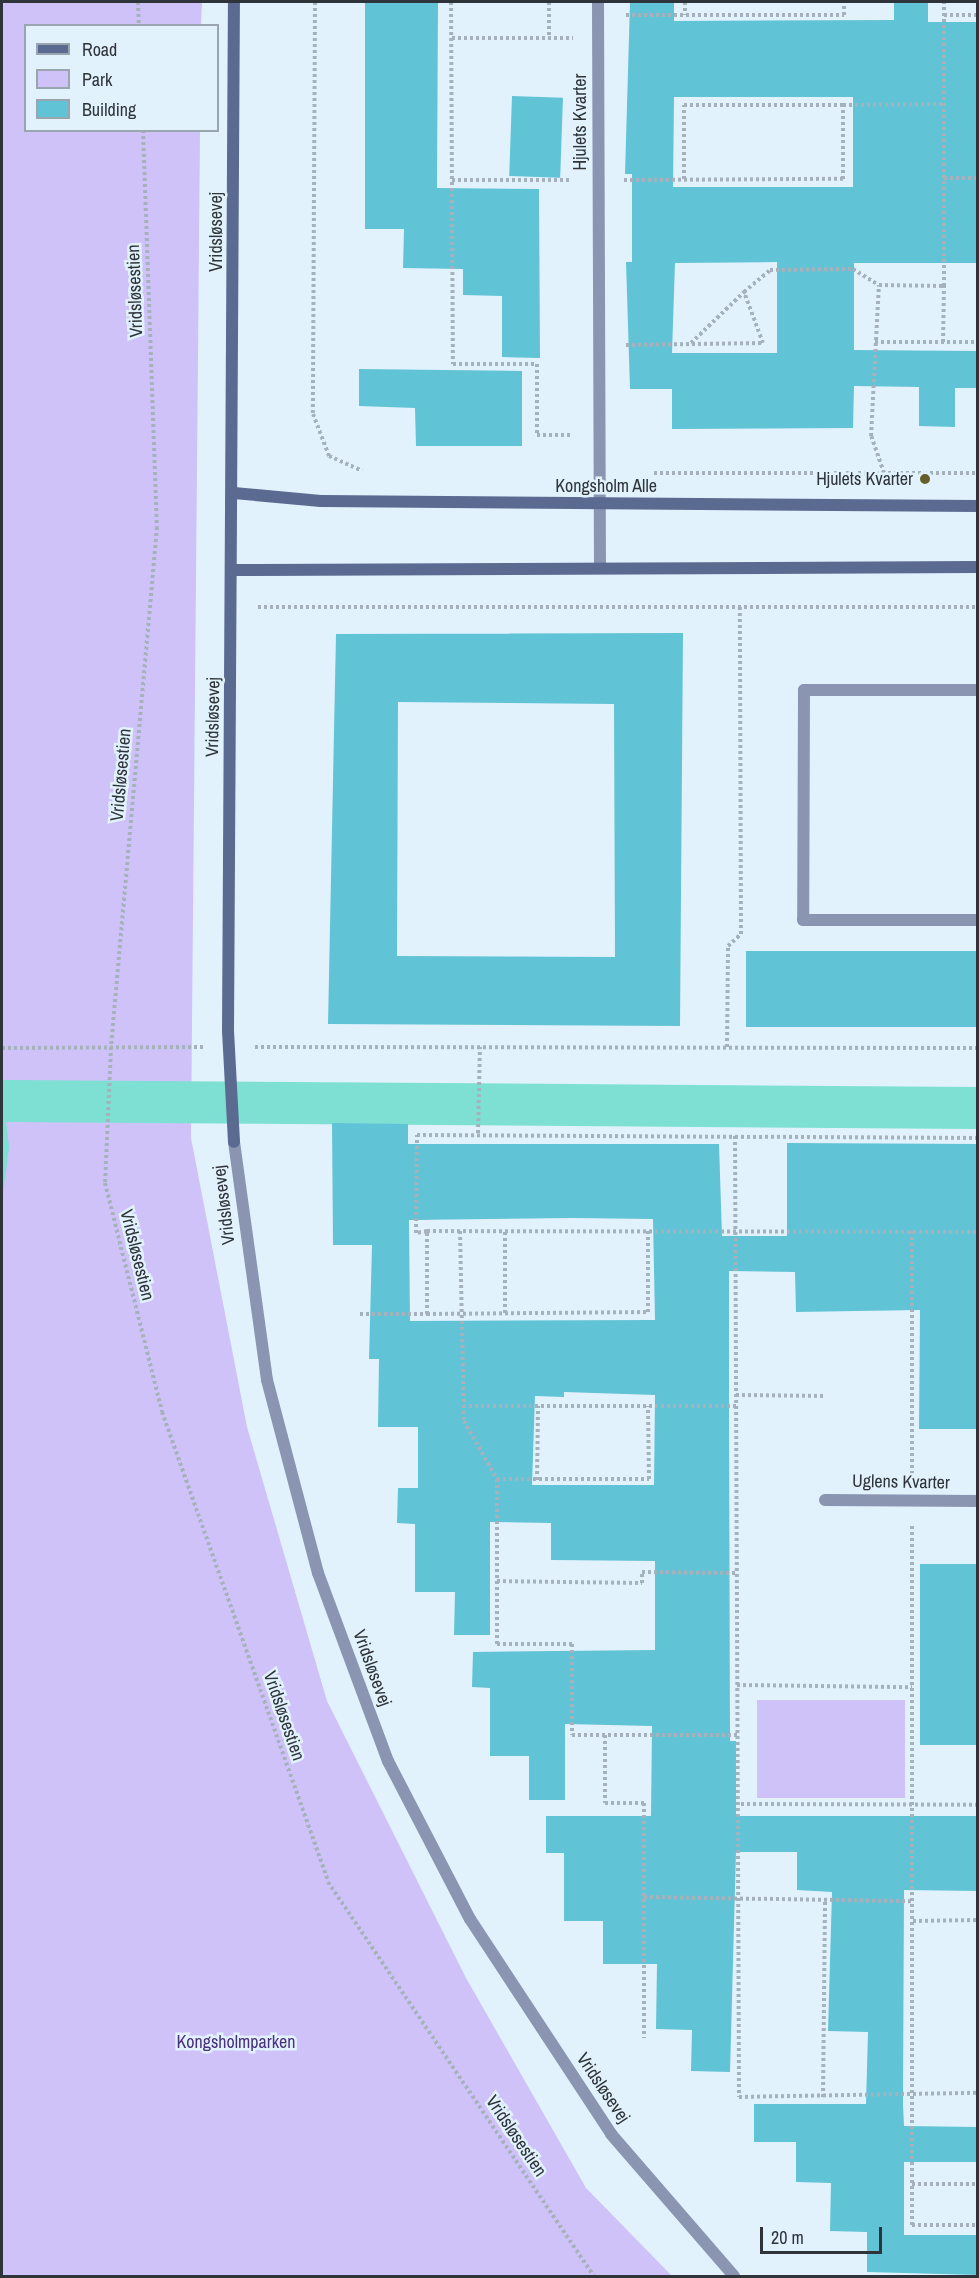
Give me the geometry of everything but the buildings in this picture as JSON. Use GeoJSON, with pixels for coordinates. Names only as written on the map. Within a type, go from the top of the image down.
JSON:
{"type":"FeatureCollection","features":[{"type":"Feature","properties":{"kind":"street","name":"Vridsløsevej"},"geometry":{"type":"LineString","coordinates":[[234,2],[234,607],[228,1031],[234,1142],[267,1380],[318,1573],[388,1761],[470,1919],[611,2134],[734,2277]]}},
{"type":"Feature","properties":{"kind":"street","name":"Hjulets Kvarter"},"geometry":{"type":"LineString","coordinates":[[598,2],[600,567]]}},
{"type":"Feature","properties":{"kind":"street","name":"Kongsholm Alle"},"geometry":{"type":"LineString","coordinates":[[234,493],[321,501],[978,506]]}},
{"type":"Feature","properties":{"kind":"street"},"geometry":{"type":"LineString","coordinates":[[234,570],[978,567]]}},
{"type":"Feature","properties":{"kind":"street"},"geometry":{"type":"LineString","coordinates":[[978,690],[804,690],[803,920],[978,920]]}},
{"type":"Feature","properties":{"kind":"street","name":"Uglens Kvarter"},"geometry":{"type":"LineString","coordinates":[[825,1500],[978,1501]]}},
{"type":"Feature","properties":{"kind":"path"},"geometry":{"type":"LineString","coordinates":[[138,2],[139,24]]}},
{"type":"Feature","properties":{"kind":"path"},"geometry":{"type":"LineString","coordinates":[[315,2],[313,414],[329,456],[351,470],[372,473]]}},
{"type":"Feature","properties":{"kind":"path"},"geometry":{"type":"LineString","coordinates":[[452,2],[453,364],[537,364],[537,435],[599,435]]}},
{"type":"Feature","properties":{"kind":"path"},"geometry":{"type":"LineString","coordinates":[[549,2],[549,38]]}},
{"type":"Feature","properties":{"kind":"path"},"geometry":{"type":"LineString","coordinates":[[685,2],[685,15]]}},
{"type":"Feature","properties":{"kind":"path"},"geometry":{"type":"LineString","coordinates":[[598,15],[844,15],[844,2]]}},
{"type":"Feature","properties":{"kind":"path"},"geometry":{"type":"LineString","coordinates":[[943,342],[944,2]]}},
{"type":"Feature","properties":{"kind":"path"},"geometry":{"type":"LineString","coordinates":[[944,15],[978,15]]}},
{"type":"Feature","properties":{"kind":"path"},"geometry":{"type":"LineString","coordinates":[[452,38],[598,38]]}},
{"type":"Feature","properties":{"kind":"path"},"geometry":{"type":"LineString","coordinates":[[684,179],[684,105],[944,104]]}},
{"type":"Feature","properties":{"kind":"path"},"geometry":{"type":"LineString","coordinates":[[452,180],[843,179],[843,105]]}},
{"type":"Feature","properties":{"kind":"path","name":"Vridsløsestien"},"geometry":{"type":"LineString","coordinates":[[143,132],[157,527],[111,1047],[105,1184],[162,1412],[328,1882],[594,2277]]}},
{"type":"Feature","properties":{"kind":"path"},"geometry":{"type":"LineString","coordinates":[[944,178],[978,178]]}},
{"type":"Feature","properties":{"kind":"path"},"geometry":{"type":"LineString","coordinates":[[690,344],[770,270],[853,268],[879,285],[944,286]]}},
{"type":"Feature","properties":{"kind":"path"},"geometry":{"type":"LineString","coordinates":[[879,285],[871,436],[884,473]]}},
{"type":"Feature","properties":{"kind":"path"},"geometry":{"type":"LineString","coordinates":[[598,345],[762,343],[744,292]]}},
{"type":"Feature","properties":{"kind":"path"},"geometry":{"type":"LineString","coordinates":[[875,342],[978,342]]}},
{"type":"Feature","properties":{"kind":"path"},"geometry":{"type":"LineString","coordinates":[[646,473],[978,473]]}},
{"type":"Feature","properties":{"kind":"path"},"geometry":{"type":"LineString","coordinates":[[234,607],[978,607]]}},
{"type":"Feature","properties":{"kind":"path"},"geometry":{"type":"LineString","coordinates":[[727,1047],[728,946],[741,934],[740,607]]}},
{"type":"Feature","properties":{"kind":"path"},"geometry":{"type":"LineString","coordinates":[[2,1048],[212,1047]]}},
{"type":"Feature","properties":{"kind":"path"},"geometry":{"type":"LineString","coordinates":[[246,1047],[978,1048]]}},
{"type":"Feature","properties":{"kind":"path"},"geometry":{"type":"LineString","coordinates":[[478,1133],[480,1047]]}},
{"type":"Feature","properties":{"kind":"path"},"geometry":{"type":"LineString","coordinates":[[978,1137],[478,1133],[417,1135],[416,1233],[427,1231],[978,1232]]}},
{"type":"Feature","properties":{"kind":"path"},"geometry":{"type":"LineString","coordinates":[[735,1136],[737,1685],[741,1804],[739,2097],[912,2097],[978,2093]]}},
{"type":"Feature","properties":{"kind":"path"},"geometry":{"type":"LineString","coordinates":[[427,1231],[427,1314]]}},
{"type":"Feature","properties":{"kind":"path"},"geometry":{"type":"LineString","coordinates":[[460,1231],[464,1420],[497,1479],[497,1644],[572,1644],[572,1735],[740,1735]]}},
{"type":"Feature","properties":{"kind":"path"},"geometry":{"type":"LineString","coordinates":[[505,1231],[505,1313]]}},
{"type":"Feature","properties":{"kind":"path"},"geometry":{"type":"LineString","coordinates":[[360,1314],[648,1312],[648,1231]]}},
{"type":"Feature","properties":{"kind":"path"},"geometry":{"type":"LineString","coordinates":[[912,1231],[912,2225],[978,2225]]}},
{"type":"Feature","properties":{"kind":"path"},"geometry":{"type":"LineString","coordinates":[[736,1395],[825,1396]]}},
{"type":"Feature","properties":{"kind":"path"},"geometry":{"type":"LineString","coordinates":[[463,1406],[736,1406]]}},
{"type":"Feature","properties":{"kind":"path"},"geometry":{"type":"LineString","coordinates":[[537,1480],[538,1406]]}},
{"type":"Feature","properties":{"kind":"path"},"geometry":{"type":"LineString","coordinates":[[497,1479],[649,1479],[648,1406]]}},
{"type":"Feature","properties":{"kind":"path"},"geometry":{"type":"LineString","coordinates":[[497,1581],[642,1583],[642,1572],[737,1573]]}},
{"type":"Feature","properties":{"kind":"path"},"geometry":{"type":"LineString","coordinates":[[737,1685],[912,1687]]}},
{"type":"Feature","properties":{"kind":"path"},"geometry":{"type":"LineString","coordinates":[[605,1735],[605,1803],[644,1803],[644,2038]]}},
{"type":"Feature","properties":{"kind":"path"},"geometry":{"type":"LineString","coordinates":[[741,1804],[978,1805]]}},
{"type":"Feature","properties":{"kind":"path"},"geometry":{"type":"LineString","coordinates":[[644,1897],[913,1901]]}},
{"type":"Feature","properties":{"kind":"path"},"geometry":{"type":"LineString","coordinates":[[823,2097],[825,1900]]}},
{"type":"Feature","properties":{"kind":"path"},"geometry":{"type":"LineString","coordinates":[[913,1921],[978,1920]]}},
{"type":"Feature","properties":{"kind":"path"},"geometry":{"type":"LineString","coordinates":[[912,2184],[978,2184]]}},
{"type":"Feature","properties":{"kind":"green space","name":"Kongsholmparken"},"geometry":{"type":"Polygon","coordinates":[[[2,2],[202,2],[201,24],[24,24],[24,132],[200,132],[191,1138],[247,1427],[327,1701],[466,1978],[586,2188],[672,2276],[2,2276],[2,2]]]}},
{"type":"Feature","properties":{"kind":"green space"},"geometry":{"type":"Polygon","coordinates":[[[757,1700],[905,1700],[905,1798],[757,1798],[757,1700]]]}},
{"type":"Feature","properties":{"kind":"shaded area"},"geometry":{"type":"Polygon","coordinates":[[[2,1086],[9,1147],[2,1203],[2,1086]]]}},
{"type":"Feature","properties":{"kind":"waterway"},"geometry":{"type":"LineString","coordinates":[[6,1101],[978,1108]]}},
{"type":"Feature","properties":{"kind":"place","name":"Hjulets Kvarter"},"geometry":{"type":"Point","coordinates":[925,479]}}]}
